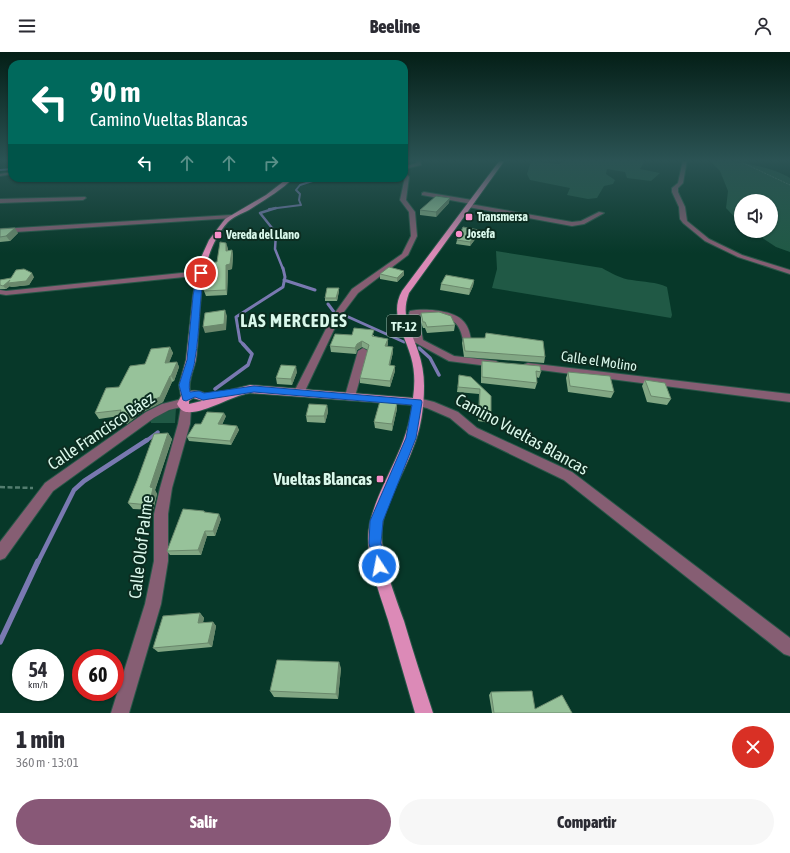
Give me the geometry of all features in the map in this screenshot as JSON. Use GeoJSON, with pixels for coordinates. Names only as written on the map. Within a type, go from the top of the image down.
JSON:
{"type":"FeatureCollection","features":[{"type":"Feature","properties":{"kind":"main road"},"geometry":{"type":"LineString","coordinates":[[191,402],[184,385],[191,360],[197,296],[203,262],[212,240],[231,217],[275,191]]}},
{"type":"Feature","properties":{"kind":"main road","name":"TF-12"},"geometry":{"type":"LineString","coordinates":[[424,713],[379,566],[375,543],[376,521],[411,438],[418,402],[420,378],[414,350],[401,317],[400,304],[405,293],[481,191]]}},
{"type":"Feature","properties":{"kind":"main road","name":"Camino Vueltas Blancas"},"geometry":{"type":"LineString","coordinates":[[191,402],[233,392],[254,389],[418,402]]}},
{"type":"Feature","properties":{"kind":"street"},"geometry":{"type":"LineString","coordinates":[[299,392],[336,317],[343,306],[355,291],[405,255],[414,236],[412,212],[403,200],[405,191]]}},
{"type":"Feature","properties":{"kind":"street"},"geometry":{"type":"LineString","coordinates":[[675,191],[682,207],[683,220],[707,240],[740,256],[790,272]]}},
{"type":"Feature","properties":{"kind":"street"},"geometry":{"type":"LineString","coordinates":[[424,194],[572,224],[582,223],[601,213]]}},
{"type":"Feature","properties":{"kind":"street"},"geometry":{"type":"LineString","coordinates":[[0,201],[83,198]]}},
{"type":"Feature","properties":{"kind":"street"},"geometry":{"type":"LineString","coordinates":[[0,231],[231,217]]}},
{"type":"Feature","properties":{"kind":"street"},"geometry":{"type":"LineString","coordinates":[[0,292],[6,293],[201,273]]}},
{"type":"Feature","properties":{"kind":"street"},"geometry":{"type":"LineString","coordinates":[[419,341],[414,313],[449,315],[459,320],[466,329],[467,340]]}},
{"type":"Feature","properties":{"kind":"street"},"geometry":{"type":"LineString","coordinates":[[409,339],[419,341],[452,359],[505,364]]}},
{"type":"Feature","properties":{"kind":"street"},"geometry":{"type":"LineString","coordinates":[[350,396],[364,351]]}},
{"type":"Feature","properties":{"kind":"street","name":"Calle el Molino"},"geometry":{"type":"LineString","coordinates":[[520,366],[551,368],[667,384],[790,398]]}},
{"type":"Feature","properties":{"kind":"street","name":"Calle Francisco Báez"},"geometry":{"type":"LineString","coordinates":[[0,553],[49,487],[64,474],[150,415],[166,408],[191,402]]}},
{"type":"Feature","properties":{"kind":"street","name":"Calle Olof Palme"},"geometry":{"type":"LineString","coordinates":[[120,713],[153,604],[160,561],[161,514],[166,488],[191,402]]}},
{"type":"Feature","properties":{"kind":"street","name":"Camino Vueltas Blancas"},"geometry":{"type":"LineString","coordinates":[[418,402],[430,405],[454,415],[473,431],[568,476],[790,648]]}},
{"type":"Feature","properties":{"kind":"path"},"geometry":{"type":"LineString","coordinates":[[0,487],[49,487]]}},
{"type":"Feature","properties":{"kind":"green space"},"geometry":{"type":"Polygon","coordinates":[[[569,191],[601,191],[597,198],[588,199],[567,195],[569,191]]]}},
{"type":"Feature","properties":{"kind":"green space"},"geometry":{"type":"Polygon","coordinates":[[[728,191],[790,191],[790,252],[776,247],[762,238],[778,238],[778,194],[734,194],[734,217],[726,208],[728,191]]]}},
{"type":"Feature","properties":{"kind":"green space"},"geometry":{"type":"Polygon","coordinates":[[[496,251],[602,268],[616,276],[663,285],[667,287],[672,315],[671,318],[492,288],[497,269],[496,251]]]}},
{"type":"Feature","properties":{"kind":"green space"},"geometry":{"type":"Polygon","coordinates":[[[176,408],[175,423],[151,423],[151,419],[176,408]]]}},
{"type":"Feature","properties":{"kind":"building"},"geometry":{"type":"Polygon","coordinates":[[[436,196],[450,198],[436,212],[420,210],[436,196]]]}},
{"type":"Feature","properties":{"kind":"building"},"geometry":{"type":"Polygon","coordinates":[[[463,227],[479,230],[470,242],[457,240],[463,227]]]}},
{"type":"Feature","properties":{"kind":"building"},"geometry":{"type":"Polygon","coordinates":[[[15,228],[6,236],[0,237],[0,229],[15,228]]]}},
{"type":"Feature","properties":{"kind":"building"},"geometry":{"type":"Polygon","coordinates":[[[220,242],[226,243],[226,251],[232,250],[230,264],[226,265],[226,290],[204,291],[207,263],[217,262],[220,242]]]}},
{"type":"Feature","properties":{"kind":"building"},"geometry":{"type":"Polygon","coordinates":[[[389,267],[404,271],[397,278],[380,274],[389,267]]]}},
{"type":"Feature","properties":{"kind":"building"},"geometry":{"type":"Polygon","coordinates":[[[24,269],[32,273],[26,281],[8,283],[10,280],[3,286],[0,285],[0,280],[11,278],[16,270],[24,269]]]}},
{"type":"Feature","properties":{"kind":"building"},"geometry":{"type":"Polygon","coordinates":[[[446,275],[474,280],[470,289],[441,284],[446,275]]]}},
{"type":"Feature","properties":{"kind":"building"},"geometry":{"type":"Polygon","coordinates":[[[327,288],[339,288],[336,298],[325,298],[327,288]]]}},
{"type":"Feature","properties":{"kind":"building"},"geometry":{"type":"Polygon","coordinates":[[[225,310],[224,324],[203,327],[205,313],[225,310]]]}},
{"type":"Feature","properties":{"kind":"building"},"geometry":{"type":"Polygon","coordinates":[[[439,312],[451,316],[455,325],[427,327],[425,322],[423,322],[421,313],[439,312]]]}},
{"type":"Feature","properties":{"kind":"building"},"geometry":{"type":"Polygon","coordinates":[[[354,328],[374,330],[372,336],[388,339],[385,346],[393,347],[389,365],[395,366],[390,381],[360,378],[369,345],[362,341],[357,344],[355,348],[330,346],[335,334],[352,335],[354,328]]]}},
{"type":"Feature","properties":{"kind":"building"},"geometry":{"type":"Polygon","coordinates":[[[486,333],[543,341],[545,357],[465,351],[463,338],[485,338],[486,333]]]}},
{"type":"Feature","properties":{"kind":"building"},"geometry":{"type":"Polygon","coordinates":[[[170,347],[165,363],[177,362],[160,397],[133,409],[133,411],[123,418],[118,419],[121,410],[95,413],[106,388],[119,387],[130,366],[145,364],[151,349],[170,347]]]}},
{"type":"Feature","properties":{"kind":"building"},"geometry":{"type":"Polygon","coordinates":[[[482,361],[540,366],[541,372],[536,371],[537,383],[482,377],[482,361]]]}},
{"type":"Feature","properties":{"kind":"building"},"geometry":{"type":"Polygon","coordinates":[[[281,365],[296,366],[291,379],[276,378],[281,365]]]}},
{"type":"Feature","properties":{"kind":"building"},"geometry":{"type":"Polygon","coordinates":[[[568,372],[610,376],[614,392],[570,386],[568,372]]]}},
{"type":"Feature","properties":{"kind":"building"},"geometry":{"type":"Polygon","coordinates":[[[459,375],[471,377],[491,396],[491,418],[479,417],[480,389],[458,387],[459,375]]]}},
{"type":"Feature","properties":{"kind":"building"},"geometry":{"type":"Polygon","coordinates":[[[645,380],[665,383],[671,399],[651,396],[645,380]]]}},
{"type":"Feature","properties":{"kind":"building"},"geometry":{"type":"Polygon","coordinates":[[[380,401],[397,403],[392,424],[374,422],[380,401]]]}},
{"type":"Feature","properties":{"kind":"building"},"geometry":{"type":"Polygon","coordinates":[[[309,404],[327,405],[324,416],[306,416],[309,404]]]}},
{"type":"Feature","properties":{"kind":"building"},"geometry":{"type":"Polygon","coordinates":[[[207,412],[224,413],[218,424],[237,426],[230,441],[187,437],[195,424],[201,424],[207,412]]]}},
{"type":"Feature","properties":{"kind":"building"},"geometry":{"type":"Polygon","coordinates":[[[168,433],[150,487],[153,488],[149,505],[128,503],[154,434],[168,433]]]}},
{"type":"Feature","properties":{"kind":"building"},"geometry":{"type":"Polygon","coordinates":[[[183,509],[219,514],[213,531],[205,531],[198,550],[167,551],[183,509]]]}},
{"type":"Feature","properties":{"kind":"building"},"geometry":{"type":"Polygon","coordinates":[[[200,613],[198,623],[213,622],[208,643],[153,648],[163,616],[200,613]]]}},
{"type":"Feature","properties":{"kind":"building"},"geometry":{"type":"Polygon","coordinates":[[[277,660],[339,662],[336,694],[270,691],[277,660]]]}},
{"type":"Feature","properties":{"kind":"building"},"geometry":{"type":"Polygon","coordinates":[[[532,691],[535,709],[562,695],[572,713],[494,713],[491,692],[532,691]]]}},
{"type":"Feature","properties":{"kind":"waterway"},"geometry":{"type":"LineString","coordinates":[[275,208],[301,205],[299,200],[300,194],[297,191]]}},
{"type":"Feature","properties":{"kind":"waterway"},"geometry":{"type":"LineString","coordinates":[[269,209],[275,208]]}},
{"type":"Feature","properties":{"kind":"waterway"},"geometry":{"type":"LineString","coordinates":[[275,208],[260,213],[276,233],[275,249],[283,269]]}},
{"type":"Feature","properties":{"kind":"waterway"},"geometry":{"type":"LineString","coordinates":[[283,268],[284,280]]}},
{"type":"Feature","properties":{"kind":"waterway"},"geometry":{"type":"LineString","coordinates":[[243,344],[240,341],[236,317],[283,287],[284,280]]}},
{"type":"Feature","properties":{"kind":"waterway"},"geometry":{"type":"LineString","coordinates":[[284,280],[315,290]]}},
{"type":"Feature","properties":{"kind":"waterway"},"geometry":{"type":"LineString","coordinates":[[328,304],[334,312]]}},
{"type":"Feature","properties":{"kind":"waterway"},"geometry":{"type":"LineString","coordinates":[[344,315],[404,342]]}},
{"type":"Feature","properties":{"kind":"waterway"},"geometry":{"type":"LineString","coordinates":[[215,389],[248,365],[252,354],[243,344]]}},
{"type":"Feature","properties":{"kind":"waterway"},"geometry":{"type":"LineString","coordinates":[[419,348],[430,358],[439,375]]}},
{"type":"Feature","properties":{"kind":"waterway"},"geometry":{"type":"LineString","coordinates":[[146,441],[158,432]]}},
{"type":"Feature","properties":{"kind":"waterway"},"geometry":{"type":"LineString","coordinates":[[38,562],[74,490],[84,481],[147,440]]}},
{"type":"Feature","properties":{"kind":"waterway"},"geometry":{"type":"LineString","coordinates":[[0,642],[38,561]]}},
{"type":"Feature","properties":{"kind":"place","name":"Transmersa"},"geometry":{"type":"Point","coordinates":[469,217]}},
{"type":"Feature","properties":{"kind":"place","name":"Josefa"},"geometry":{"type":"Point","coordinates":[459,234]}},
{"type":"Feature","properties":{"kind":"place","name":"Vereda del Llano"},"geometry":{"type":"Point","coordinates":[218,235]}},
{"type":"Feature","properties":{"kind":"place","name":"Vueltas Blancas"},"geometry":{"type":"Point","coordinates":[380,479]}},
{"type":"Feature","properties":{"kind":"district","name":"LAS MERCEDES"},"geometry":{"type":"Point","coordinates":[294,321]}},
{"type":"Feature","properties":{"kind":"route"},"geometry":{"type":"LineString","coordinates":[[201,273],[197,296],[194,342],[184,385],[186,397],[194,394],[199,394],[203,397],[254,389],[418,402],[411,438],[376,521],[375,543],[379,566]]}}]}
